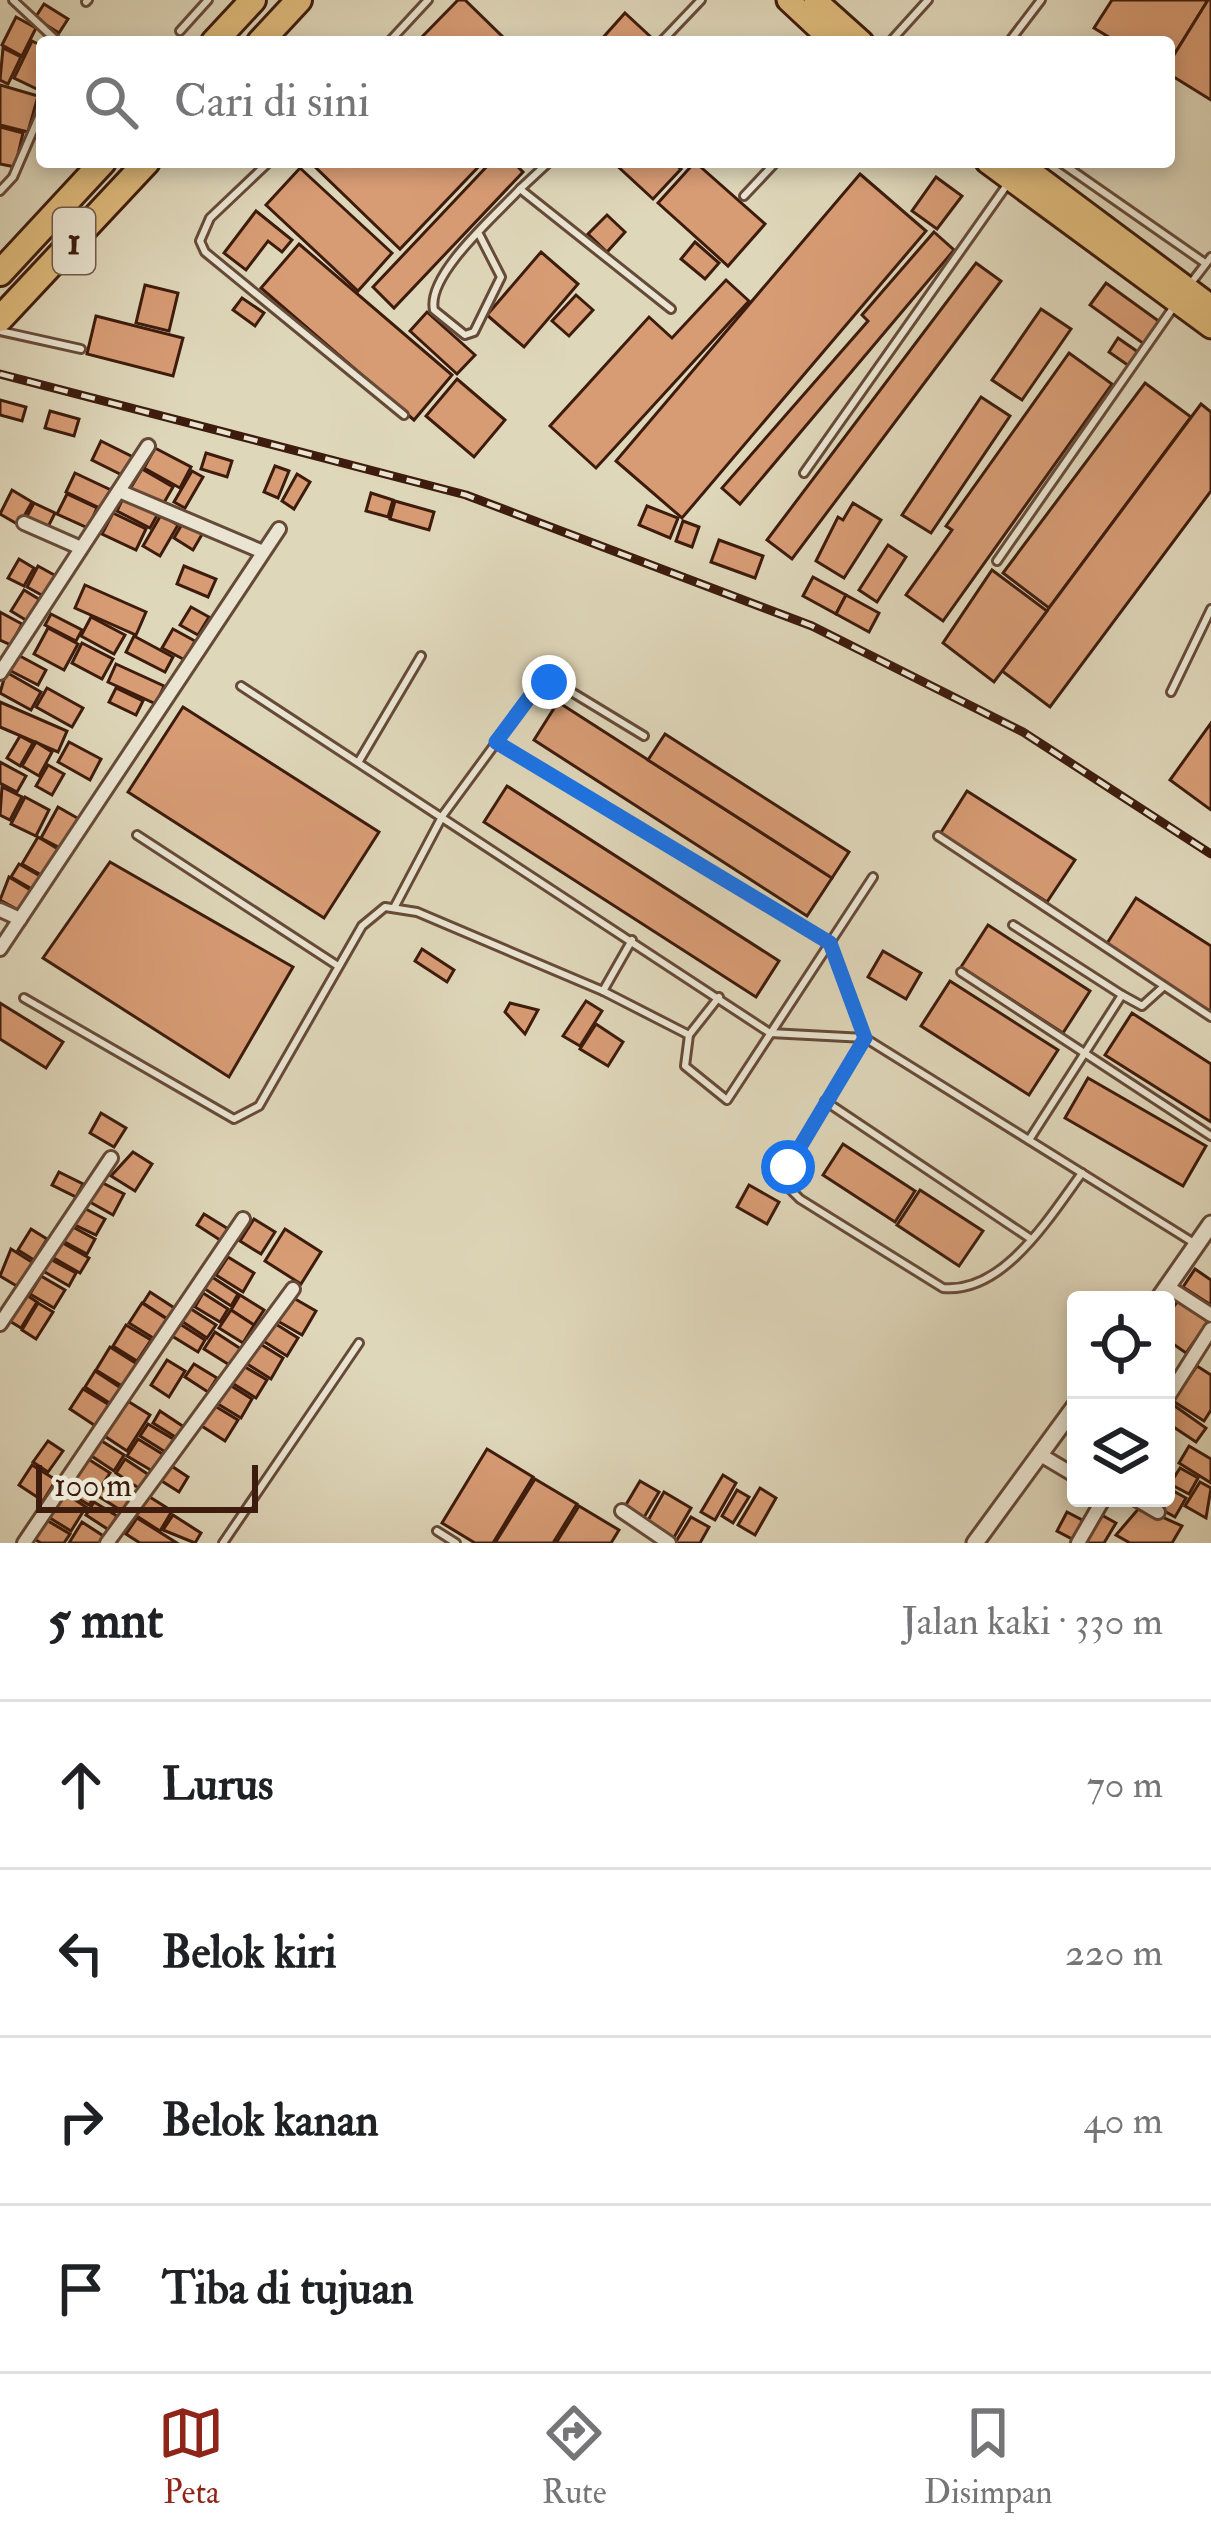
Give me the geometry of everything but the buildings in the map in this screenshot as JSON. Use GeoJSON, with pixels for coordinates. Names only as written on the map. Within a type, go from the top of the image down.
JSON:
{"type":"FeatureCollection","features":[{"type":"Feature","properties":{"kind":"highway"},"geometry":{"type":"LineString","coordinates":[[220,36],[254,0]]}},
{"type":"Feature","properties":{"kind":"highway"},"geometry":{"type":"LineString","coordinates":[[266,36],[299,0]]}},
{"type":"Feature","properties":{"kind":"highway"},"geometry":{"type":"LineString","coordinates":[[788,0],[827,36]]}},
{"type":"Feature","properties":{"kind":"highway"},"geometry":{"type":"LineString","coordinates":[[815,0],[855,36]]}},
{"type":"Feature","properties":{"kind":"highway","name":"1"},"geometry":{"type":"LineString","coordinates":[[0,273],[97,168]]}},
{"type":"Feature","properties":{"kind":"highway","name":"1"},"geometry":{"type":"LineString","coordinates":[[0,319],[141,168]]}},
{"type":"Feature","properties":{"kind":"highway"},"geometry":{"type":"LineString","coordinates":[[1015,171],[1183,295],[1211,327]]}},
{"type":"Feature","properties":{"kind":"highway"},"geometry":{"type":"LineString","coordinates":[[1183,295],[1211,306]]}},
{"type":"Feature","properties":{"kind":"street"},"geometry":{"type":"LineString","coordinates":[[0,673],[148,446]]}},
{"type":"Feature","properties":{"kind":"street"},"geometry":{"type":"LineString","coordinates":[[119,491],[263,552]]}},
{"type":"Feature","properties":{"kind":"street"},"geometry":{"type":"LineString","coordinates":[[24,523],[81,548]]}},
{"type":"Feature","properties":{"kind":"street"},"geometry":{"type":"LineString","coordinates":[[0,949],[279,529]]}},
{"type":"Feature","properties":{"kind":"street"},"geometry":{"type":"LineString","coordinates":[[0,643],[15,649]]}},
{"type":"Feature","properties":{"kind":"street"},"geometry":{"type":"LineString","coordinates":[[0,910],[20,919]]}},
{"type":"Feature","properties":{"kind":"street"},"geometry":{"type":"LineString","coordinates":[[0,1324],[110,1159]]}},
{"type":"Feature","properties":{"kind":"street"},"geometry":{"type":"LineString","coordinates":[[24,1543],[243,1220]]}},
{"type":"Feature","properties":{"kind":"street"},"geometry":{"type":"LineString","coordinates":[[1163,1291],[1211,1224]]}},
{"type":"Feature","properties":{"kind":"street"},"geometry":{"type":"LineString","coordinates":[[106,1543],[293,1289]]}},
{"type":"Feature","properties":{"kind":"street"},"geometry":{"type":"LineString","coordinates":[[1175,1299],[1211,1316]]}},
{"type":"Feature","properties":{"kind":"street"},"geometry":{"type":"LineString","coordinates":[[1167,1399],[1211,1329]]}},
{"type":"Feature","properties":{"kind":"street"},"geometry":{"type":"LineString","coordinates":[[982,1541],[1067,1418]]}},
{"type":"Feature","properties":{"kind":"street"},"geometry":{"type":"LineString","coordinates":[[1039,1454],[1067,1471]]}},
{"type":"Feature","properties":{"kind":"street"},"geometry":{"type":"LineString","coordinates":[[1078,1543],[1099,1507]]}},
{"type":"Feature","properties":{"kind":"street"},"geometry":{"type":"LineString","coordinates":[[1150,1507],[1159,1512]]}},
{"type":"Feature","properties":{"kind":"street"},"geometry":{"type":"LineString","coordinates":[[622,1511],[669,1543]]}},
{"type":"Feature","properties":{"kind":"lane"},"geometry":{"type":"LineString","coordinates":[[13,0],[52,36]]}},
{"type":"Feature","properties":{"kind":"lane"},"geometry":{"type":"LineString","coordinates":[[180,31],[208,0]]}},
{"type":"Feature","properties":{"kind":"lane"},"geometry":{"type":"LineString","coordinates":[[394,36],[428,0]]}},
{"type":"Feature","properties":{"kind":"lane"},"geometry":{"type":"LineString","coordinates":[[667,36],[700,0]]}},
{"type":"Feature","properties":{"kind":"lane"},"geometry":{"type":"LineString","coordinates":[[895,36],[928,0]]}},
{"type":"Feature","properties":{"kind":"lane"},"geometry":{"type":"LineString","coordinates":[[1014,36],[1041,0]]}},
{"type":"Feature","properties":{"kind":"lane"},"geometry":{"type":"LineString","coordinates":[[0,191],[13,177],[36,124]]}},
{"type":"Feature","properties":{"kind":"lane"},"geometry":{"type":"LineString","coordinates":[[263,168],[205,224],[200,241],[205,252],[404,415]]}},
{"type":"Feature","properties":{"kind":"lane"},"geometry":{"type":"LineString","coordinates":[[478,234],[501,278],[474,332],[465,335],[434,310],[432,298],[443,274],[478,234],[520,189],[543,168]]}},
{"type":"Feature","properties":{"kind":"lane"},"geometry":{"type":"LineString","coordinates":[[744,196],[770,168]]}},
{"type":"Feature","properties":{"kind":"lane"},"geometry":{"type":"LineString","coordinates":[[997,561],[1209,260],[1069,168]]}},
{"type":"Feature","properties":{"kind":"lane"},"geometry":{"type":"LineString","coordinates":[[804,473],[1015,171]]}},
{"type":"Feature","properties":{"kind":"lane"},"geometry":{"type":"LineString","coordinates":[[520,189],[670,309]]}},
{"type":"Feature","properties":{"kind":"lane"},"geometry":{"type":"LineString","coordinates":[[0,331],[81,350]]}},
{"type":"Feature","properties":{"kind":"lane"},"geometry":{"type":"LineString","coordinates":[[1171,692],[1211,609]]}},
{"type":"Feature","properties":{"kind":"lane"},"geometry":{"type":"LineString","coordinates":[[359,762],[421,656]]}},
{"type":"Feature","properties":{"kind":"lane"},"geometry":{"type":"LineString","coordinates":[[24,998],[234,1120],[259,1106],[362,926],[395,905],[443,815],[537,687],[549,682],[644,736]]}},
{"type":"Feature","properties":{"kind":"lane"},"geometry":{"type":"LineString","coordinates":[[241,686],[770,1033],[865,1038],[1197,1245]]}},
{"type":"Feature","properties":{"kind":"lane"},"geometry":{"type":"LineString","coordinates":[[496,742],[830,943],[865,1038]]}},
{"type":"Feature","properties":{"kind":"lane"},"geometry":{"type":"LineString","coordinates":[[137,836],[338,966]]}},
{"type":"Feature","properties":{"kind":"lane"},"geometry":{"type":"LineString","coordinates":[[938,836],[1211,1017]]}},
{"type":"Feature","properties":{"kind":"lane"},"geometry":{"type":"LineString","coordinates":[[718,997],[689,1035],[685,1066],[725,1101],[873,877]]}},
{"type":"Feature","properties":{"kind":"lane"},"geometry":{"type":"LineString","coordinates":[[395,905],[603,992],[689,1035]]}},
{"type":"Feature","properties":{"kind":"lane"},"geometry":{"type":"LineString","coordinates":[[1013,925],[1142,1006],[1163,987]]}},
{"type":"Feature","properties":{"kind":"lane"},"geometry":{"type":"LineString","coordinates":[[603,992],[632,940]]}},
{"type":"Feature","properties":{"kind":"lane"},"geometry":{"type":"LineString","coordinates":[[961,972],[1211,1136]]}},
{"type":"Feature","properties":{"kind":"lane"},"geometry":{"type":"LineString","coordinates":[[1029,1140],[1122,995]]}},
{"type":"Feature","properties":{"kind":"lane"},"geometry":{"type":"LineString","coordinates":[[865,1038],[788,1167],[789,1188],[943,1288],[965,1290],[987,1282],[1032,1240],[1082,1173]]}},
{"type":"Feature","properties":{"kind":"lane"},"geometry":{"type":"LineString","coordinates":[[825,1101],[1032,1240]]}},
{"type":"Feature","properties":{"kind":"lane"},"geometry":{"type":"LineString","coordinates":[[223,1543],[359,1343]]}},
{"type":"Feature","properties":{"kind":"lane"},"geometry":{"type":"LineString","coordinates":[[437,1531],[456,1543]]}},
{"type":"Feature","properties":{"kind":"railway"},"geometry":{"type":"LineString","coordinates":[[0,374],[466,495],[812,626],[1023,732],[1211,854]]}},
{"type":"Feature","properties":{"kind":"route"},"geometry":{"type":"LineString","coordinates":[[549,682],[537,687],[496,742],[830,943],[865,1038],[788,1167]]}}]}
